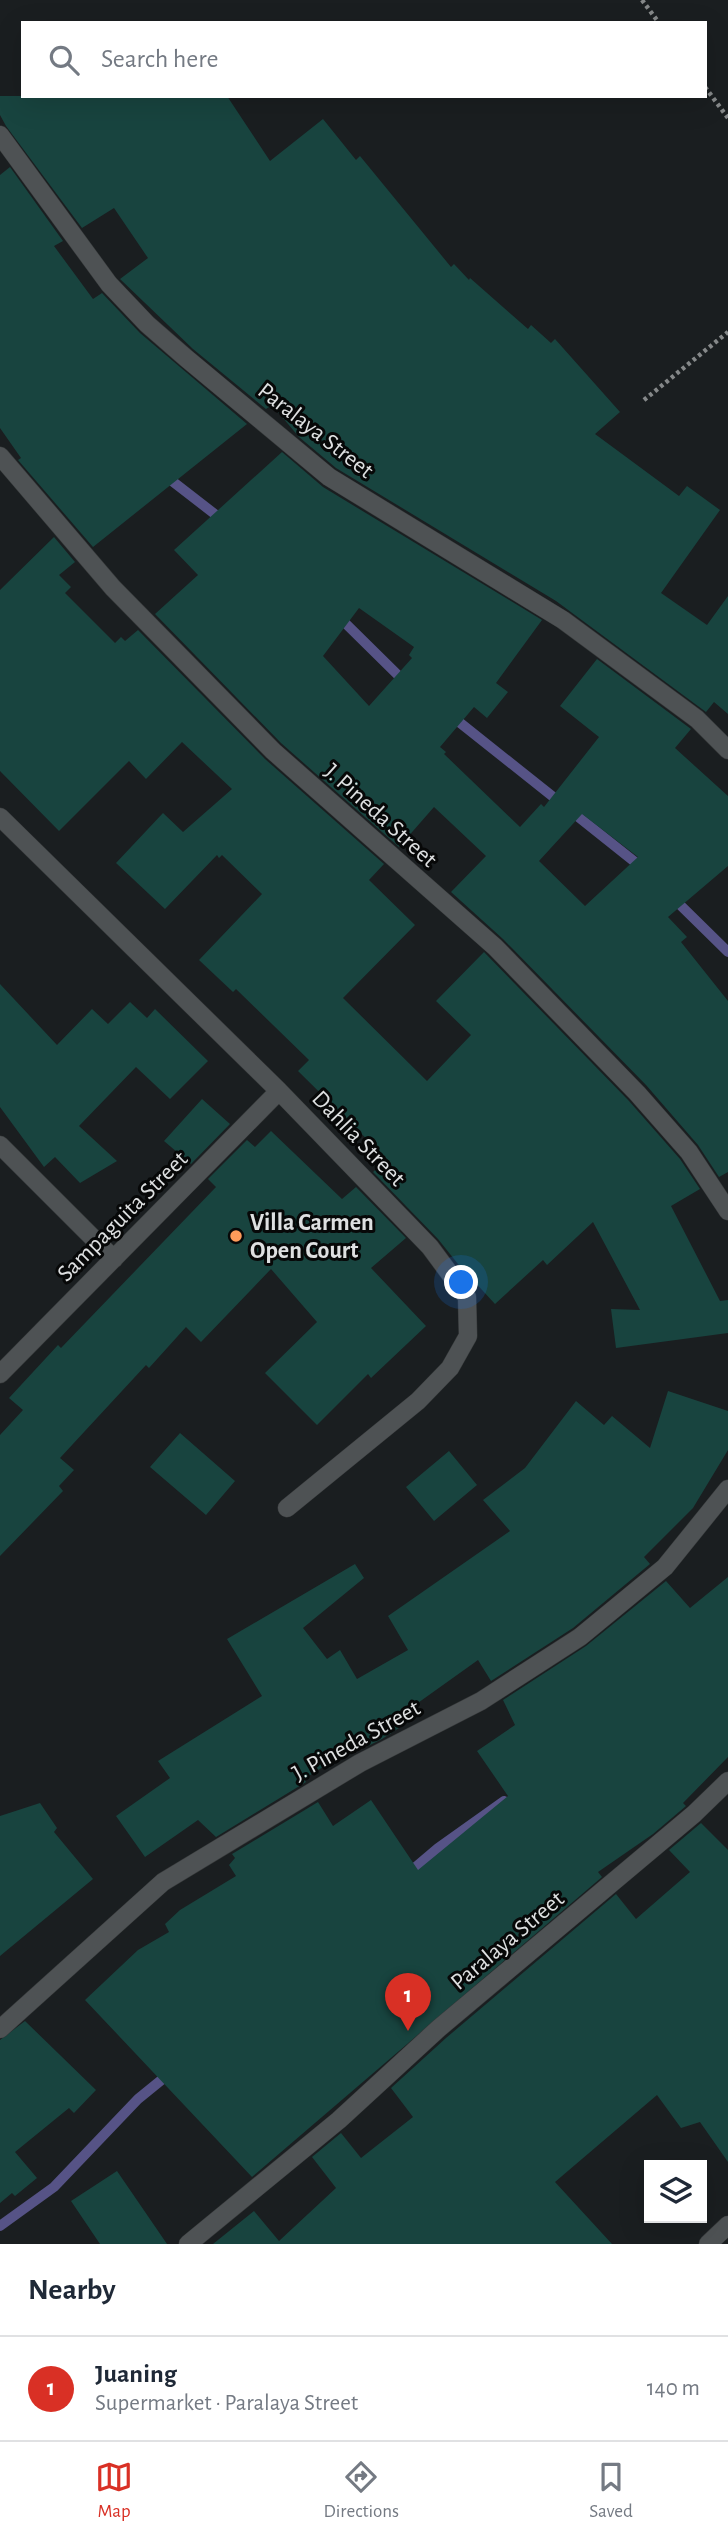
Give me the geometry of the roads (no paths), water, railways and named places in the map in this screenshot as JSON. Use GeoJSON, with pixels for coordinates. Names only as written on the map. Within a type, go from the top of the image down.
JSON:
{"type":"FeatureCollection","features":[{"type":"Feature","properties":{"kind":"street","name":"Paralaya Street"},"geometry":{"type":"LineString","coordinates":[[0,135],[109,284],[147,324],[329,477],[563,620],[697,719],[728,750]]}},
{"type":"Feature","properties":{"kind":"street","name":"J. Pineda Street"},"geometry":{"type":"LineString","coordinates":[[0,456],[113,588],[273,751],[495,947],[637,1093],[690,1152],[728,1211]]}},
{"type":"Feature","properties":{"kind":"street","name":"Dahlia Street"},"geometry":{"type":"LineString","coordinates":[[0,817],[279,1091],[430,1247],[467,1297],[468,1336],[450,1368],[418,1401],[287,1508]]}},
{"type":"Feature","properties":{"kind":"street","name":"Sampaguita Street"},"geometry":{"type":"LineString","coordinates":[[0,1374],[279,1091]]}},
{"type":"Feature","properties":{"kind":"street"},"geometry":{"type":"LineString","coordinates":[[0,1145],[114,1259]]}},
{"type":"Feature","properties":{"kind":"street","name":"J. Pineda Street"},"geometry":{"type":"LineString","coordinates":[[0,2029],[163,1882],[360,1763],[481,1700],[580,1637],[665,1567],[728,1489]]}},
{"type":"Feature","properties":{"kind":"street","name":"Paralaya Street"},"geometry":{"type":"LineString","coordinates":[[188,2244],[339,2120],[438,2029],[684,1823],[728,1781]]}},
{"type":"Feature","properties":{"kind":"street"},"geometry":{"type":"LineString","coordinates":[[708,2244],[728,2225]]}},
{"type":"Feature","properties":{"kind":"waterway"},"geometry":{"type":"LineString","coordinates":[[163,474],[225,522]]}},
{"type":"Feature","properties":{"kind":"waterway"},"geometry":{"type":"LineString","coordinates":[[337,615],[408,685]]}},
{"type":"Feature","properties":{"kind":"waterway"},"geometry":{"type":"LineString","coordinates":[[449,714],[645,870]]}},
{"type":"Feature","properties":{"kind":"waterway"},"geometry":{"type":"LineString","coordinates":[[671,896],[728,952]]}},
{"type":"Feature","properties":{"kind":"waterway"},"geometry":{"type":"LineString","coordinates":[[405,1876],[438,1848],[504,1801]]}},
{"type":"Feature","properties":{"kind":"waterway"},"geometry":{"type":"LineString","coordinates":[[0,2226],[54,2187],[138,2099],[170,2073]]}},
{"type":"Feature","properties":{"kind":"place","name":"Villa Carmen Open Court"},"geometry":{"type":"Point","coordinates":[236,1236]}},
{"type":"Feature","properties":{"kind":"place","name":"Juaning"},"geometry":{"type":"Point","coordinates":[408,2031]}}]}
